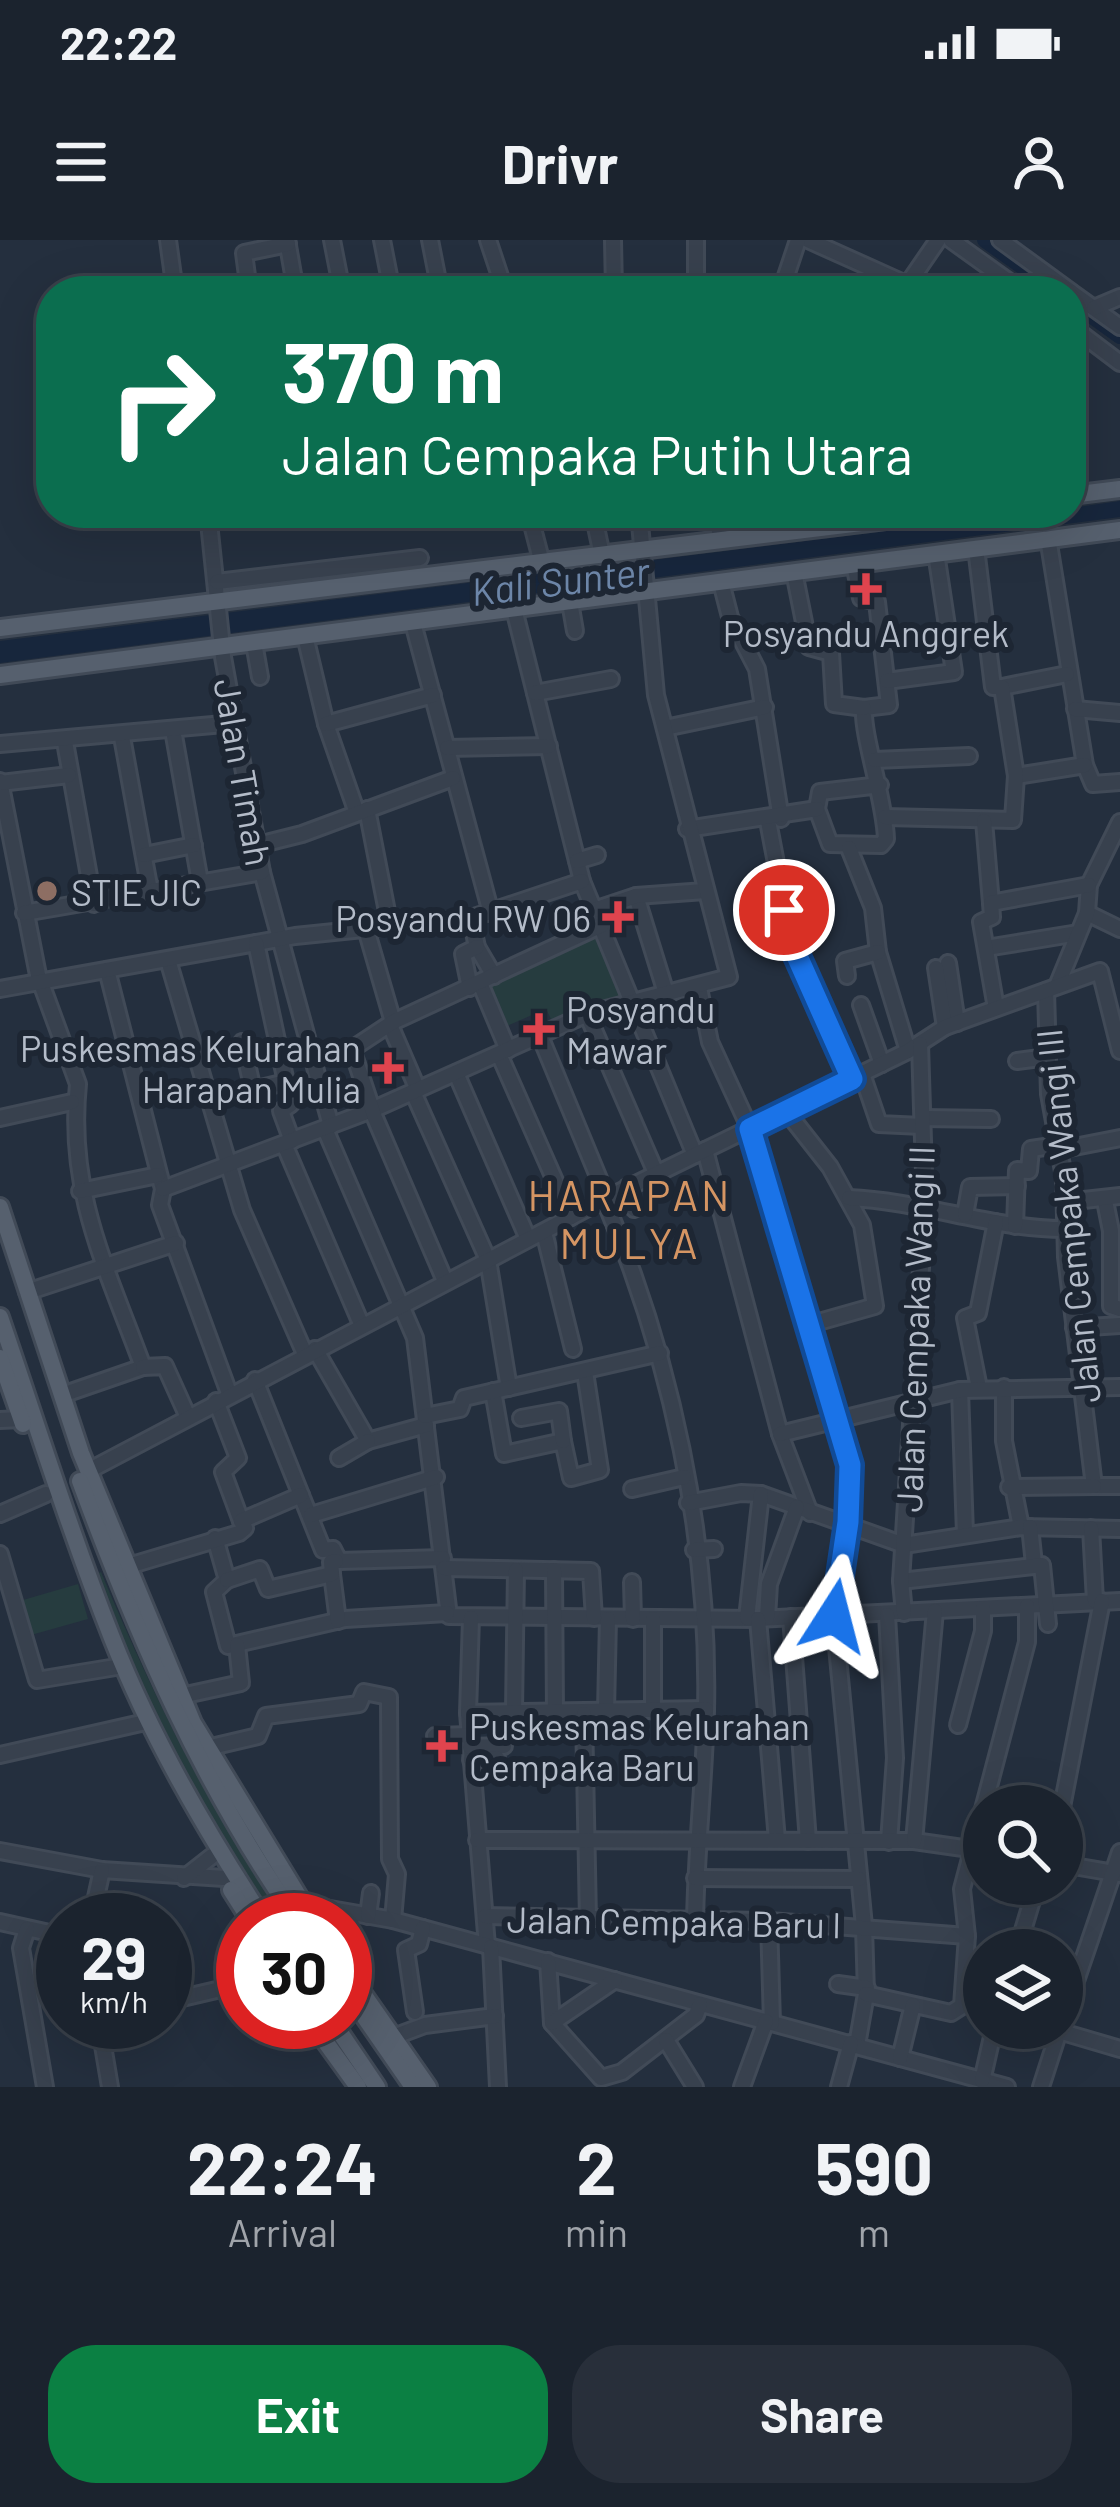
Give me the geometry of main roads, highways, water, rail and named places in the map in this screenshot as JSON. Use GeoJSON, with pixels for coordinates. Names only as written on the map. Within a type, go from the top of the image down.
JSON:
{"type":"FeatureCollection","features":[{"type":"Feature","properties":{"kind":"main road"},"geometry":{"type":"LineString","coordinates":[[1086,493],[1120,489]]}},
{"type":"Feature","properties":{"kind":"main road"},"geometry":{"type":"LineString","coordinates":[[0,628],[218,608],[542,562],[641,553],[779,528]]}},
{"type":"Feature","properties":{"kind":"main road"},"geometry":{"type":"LineString","coordinates":[[0,675],[1120,530]]}},
{"type":"Feature","properties":{"kind":"main road"},"geometry":{"type":"LineString","coordinates":[[0,1207],[108,1540],[125,1567],[207,1748],[290,1893]]}},
{"type":"Feature","properties":{"kind":"main road"},"geometry":{"type":"LineString","coordinates":[[0,1241],[178,1724],[249,1847],[285,1893]]}},
{"type":"Feature","properties":{"kind":"main road"},"geometry":{"type":"LineString","coordinates":[[0,1317],[116,1667],[141,1723],[247,1893]]}},
{"type":"Feature","properties":{"kind":"main road"},"geometry":{"type":"LineString","coordinates":[[0,1358],[46,1494],[233,1893]]}},
{"type":"Feature","properties":{"kind":"main road"},"geometry":{"type":"LineString","coordinates":[[249,1847],[254,1826]]}},
{"type":"Feature","properties":{"kind":"main road"},"geometry":{"type":"LineString","coordinates":[[372,2007],[428,2087]]}},
{"type":"Feature","properties":{"kind":"main road"},"geometry":{"type":"LineString","coordinates":[[372,2028],[413,2087]]}},
{"type":"Feature","properties":{"kind":"main road"},"geometry":{"type":"LineString","coordinates":[[331,2049],[358,2087]]}},
{"type":"Feature","properties":{"kind":"main road"},"geometry":{"type":"LineString","coordinates":[[351,2049],[377,2087]]}},
{"type":"Feature","properties":{"kind":"water"},"geometry":{"type":"Polygon","coordinates":[[[1120,501],[1120,517],[1086,521],[1086,506],[1120,501]]]}},
{"type":"Feature","properties":{"kind":"water","name":"Kali Sunter"},"geometry":{"type":"Polygon","coordinates":[[[911,528],[1036,528],[0,663],[0,641],[911,528]]]}},
{"type":"Feature","properties":{"kind":"waterway"},"geometry":{"type":"LineString","coordinates":[[985,240],[1036,276]]}},
{"type":"Feature","properties":{"kind":"waterway"},"geometry":{"type":"LineString","coordinates":[[1086,312],[1120,336]]}},
{"type":"Feature","properties":{"kind":"place","name":"Posyandu Anggrek"},"geometry":{"type":"Point","coordinates":[866,589]}},
{"type":"Feature","properties":{"kind":"place","name":"STIE JIC"},"geometry":{"type":"Point","coordinates":[47,891]}},
{"type":"Feature","properties":{"kind":"place","name":"Posyandu RW 06"},"geometry":{"type":"Point","coordinates":[618,917]}},
{"type":"Feature","properties":{"kind":"place","name":"Posyandu Mawar"},"geometry":{"type":"Point","coordinates":[539,1029]}},
{"type":"Feature","properties":{"kind":"place","name":"Puskesmas Kelurahan Harapan Mulia"},"geometry":{"type":"Point","coordinates":[388,1068]}},
{"type":"Feature","properties":{"kind":"place","name":"Puskesmas Kelurahan Cempaka Baru"},"geometry":{"type":"Point","coordinates":[442,1746]}},
{"type":"Feature","properties":{"kind":"district","name":"HARAPAN MULYA"},"geometry":{"type":"Point","coordinates":[630,1218]}}]}
